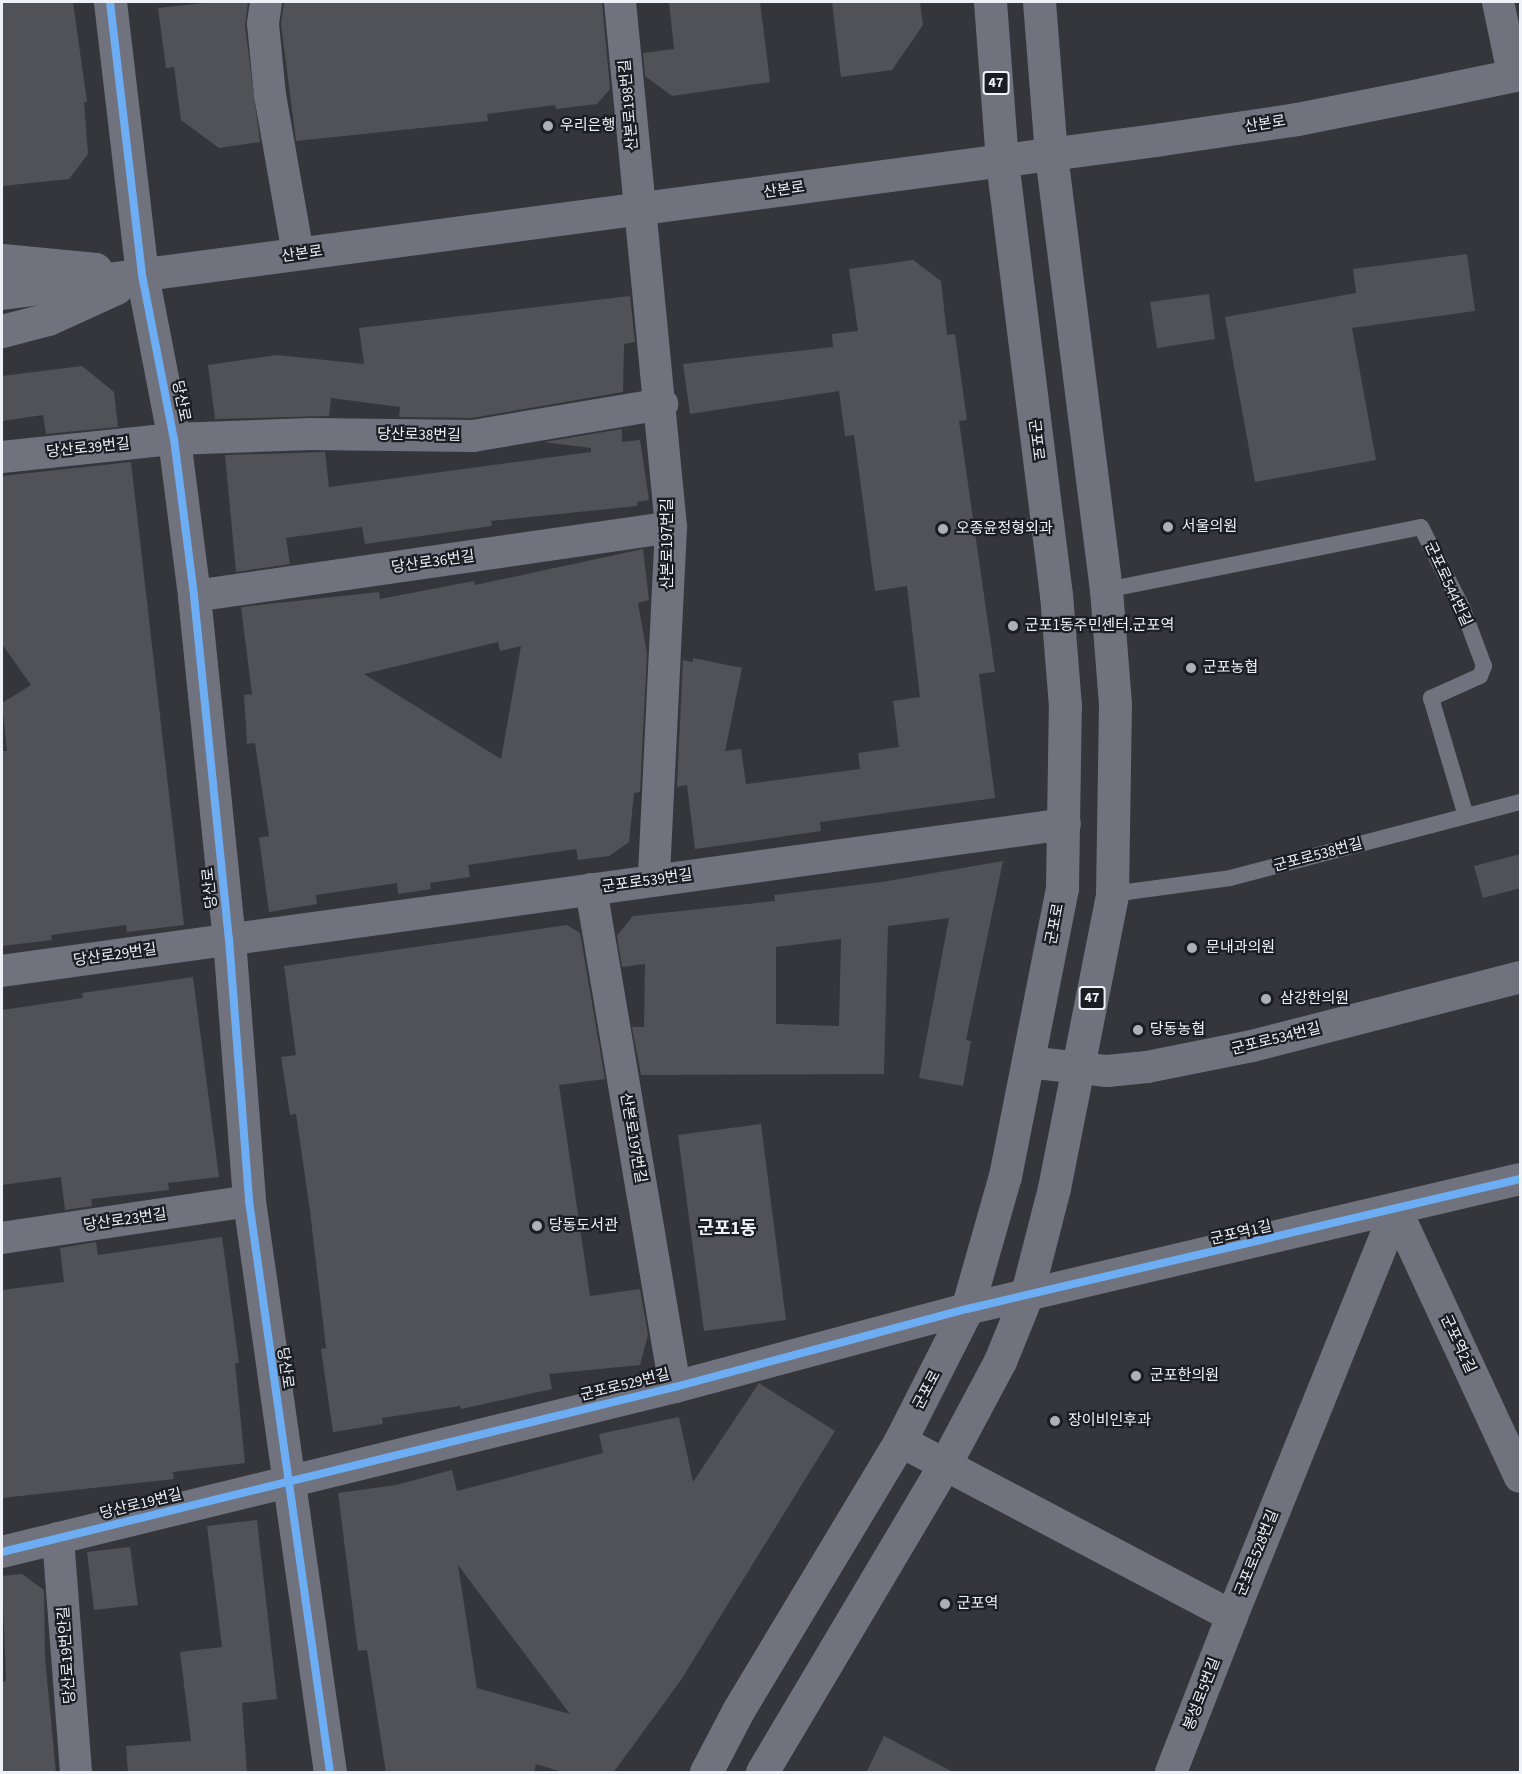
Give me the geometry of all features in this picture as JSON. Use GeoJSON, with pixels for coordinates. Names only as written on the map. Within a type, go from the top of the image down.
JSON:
{"type":"FeatureCollection","features":[{"type":"Feature","properties":{"kind":"main road","name":"군포로"},"geometry":{"type":"LineString","coordinates":[[706,1773],[739,1709],[900,1441],[967,1309],[1005,1176],[1062,888],[1065,824],[1065,706],[1056,595],[1002,160],[990,2]]}},
{"type":"Feature","properties":{"kind":"main road","name":"47"},"geometry":{"type":"LineString","coordinates":[[762,1773],[945,1464],[1000,1361],[1026,1297],[1078,1067],[1112,894],[1115,704],[1106,590],[1051,154],[1039,2]]}},
{"type":"Feature","properties":{"kind":"street","name":"당산로"},"geometry":{"type":"LineString","coordinates":[[111,2],[142,275],[174,439],[194,596],[229,939],[249,1202],[330,1773]]}},
{"type":"Feature","properties":{"kind":"street"},"geometry":{"type":"LineString","coordinates":[[266,2],[263,24],[270,95],[298,254]]}},
{"type":"Feature","properties":{"kind":"street","name":"산본로198번길"},"geometry":{"type":"LineString","coordinates":[[620,2],[638,209]]}},
{"type":"Feature","properties":{"kind":"street"},"geometry":{"type":"LineString","coordinates":[[1498,2],[1518,81]]}},
{"type":"Feature","properties":{"kind":"street","name":"산본로"},"geometry":{"type":"LineString","coordinates":[[2,293],[1051,154],[1297,119],[1423,94],[1518,81]]}},
{"type":"Feature","properties":{"kind":"street","name":"산본로197번길"},"geometry":{"type":"LineString","coordinates":[[638,209],[662,404],[671,527],[654,880]]}},
{"type":"Feature","properties":{"kind":"street","name":"산본로"},"geometry":{"type":"LineString","coordinates":[[2,260],[142,275]]}},
{"type":"Feature","properties":{"kind":"street","name":"산본로"},"geometry":{"type":"LineString","coordinates":[[2,331],[48,319],[142,275]]}},
{"type":"Feature","properties":{"kind":"street","name":"당산로38번길"},"geometry":{"type":"LineString","coordinates":[[174,439],[311,434],[473,436],[662,404]]}},
{"type":"Feature","properties":{"kind":"street","name":"당산로39번길"},"geometry":{"type":"LineString","coordinates":[[2,457],[174,439]]}},
{"type":"Feature","properties":{"kind":"street","name":"당산로36번길"},"geometry":{"type":"LineString","coordinates":[[194,596],[671,527]]}},
{"type":"Feature","properties":{"kind":"street","name":"군포로539번길"},"geometry":{"type":"LineString","coordinates":[[229,939],[1065,824]]}},
{"type":"Feature","properties":{"kind":"street","name":"산본로197번길"},"geometry":{"type":"LineString","coordinates":[[591,889],[675,1387]]}},
{"type":"Feature","properties":{"kind":"street","name":"당산로29번길"},"geometry":{"type":"LineString","coordinates":[[2,971],[229,939]]}},
{"type":"Feature","properties":{"kind":"street","name":"군포로534번길"},"geometry":{"type":"LineString","coordinates":[[1028,1062],[1107,1071],[1147,1067],[1240,1049],[1521,977]]}},
{"type":"Feature","properties":{"kind":"street","name":"군포역1길"},"geometry":{"type":"LineString","coordinates":[[967,1309],[1521,1179]]}},
{"type":"Feature","properties":{"kind":"street","name":"당산로23번길"},"geometry":{"type":"LineString","coordinates":[[2,1238],[249,1202]]}},
{"type":"Feature","properties":{"kind":"street","name":"군포역2길"},"geometry":{"type":"LineString","coordinates":[[1396,1210],[1521,1477]]}},
{"type":"Feature","properties":{"kind":"street","name":"군포로528번길"},"geometry":{"type":"LineString","coordinates":[[900,1441],[1232,1616],[1396,1210]]}},
{"type":"Feature","properties":{"kind":"street","name":"군포로529번길"},"geometry":{"type":"LineString","coordinates":[[287,1482],[675,1387],[967,1309]]}},
{"type":"Feature","properties":{"kind":"street","name":"당산로19번길"},"geometry":{"type":"LineString","coordinates":[[2,1552],[287,1482]]}},
{"type":"Feature","properties":{"kind":"street","name":"당산로19번안길"},"geometry":{"type":"LineString","coordinates":[[58,1538],[76,1773]]}},
{"type":"Feature","properties":{"kind":"street","name":"봉성로5번길"},"geometry":{"type":"LineString","coordinates":[[1171,1773],[1232,1616]]}},
{"type":"Feature","properties":{"kind":"lane","name":"군포로544번길"},"geometry":{"type":"LineString","coordinates":[[1106,590],[1421,527],[1462,607],[1484,666],[1480,676],[1431,698],[1466,816]]}},
{"type":"Feature","properties":{"kind":"lane","name":"군포로538번길"},"geometry":{"type":"LineString","coordinates":[[1112,894],[1230,878],[1521,802]]}},
{"type":"Feature","properties":{"kind":"building"},"geometry":{"type":"Polygon","coordinates":[[[2,2],[73,2],[87,102],[84,102],[88,154],[69,179],[2,186],[2,2]]]}},
{"type":"Feature","properties":{"kind":"building"},"geometry":{"type":"Polygon","coordinates":[[[213,2],[248,2],[245,26],[260,142],[219,148],[181,120],[174,67],[166,68],[158,8],[213,2]]]}},
{"type":"Feature","properties":{"kind":"building"},"geometry":{"type":"Polygon","coordinates":[[[284,2],[602,2],[610,89],[597,104],[556,109],[555,105],[487,114],[488,121],[296,141],[281,24],[284,2]]]}},
{"type":"Feature","properties":{"kind":"building"},"geometry":{"type":"Polygon","coordinates":[[[669,2],[760,2],[770,82],[672,96],[645,76],[643,53],[674,49],[669,2]]]}},
{"type":"Feature","properties":{"kind":"building"},"geometry":{"type":"Polygon","coordinates":[[[832,2],[920,2],[923,25],[892,70],[841,77],[832,2]]]}},
{"type":"Feature","properties":{"kind":"building"},"geometry":{"type":"Polygon","coordinates":[[[1467,254],[1475,311],[1352,328],[1376,460],[1255,482],[1225,317],[1356,293],[1353,269],[1467,254]]]}},
{"type":"Feature","properties":{"kind":"building"},"geometry":{"type":"Polygon","coordinates":[[[913,260],[941,281],[947,335],[955,334],[967,420],[959,421],[995,672],[979,674],[995,798],[820,822],[821,831],[695,849],[687,785],[677,787],[683,660],[693,662],[693,658],[742,668],[725,751],[741,749],[746,784],[860,769],[858,753],[899,747],[893,701],[920,697],[907,586],[875,591],[854,435],[845,436],[839,391],[690,414],[683,364],[833,347],[832,334],[858,331],[849,269],[913,260]]]}},
{"type":"Feature","properties":{"kind":"building"},"geometry":{"type":"Polygon","coordinates":[[[1209,294],[1215,339],[1157,348],[1150,302],[1209,294]]]}},
{"type":"Feature","properties":{"kind":"building"},"geometry":{"type":"Polygon","coordinates":[[[630,296],[635,342],[624,344],[623,392],[472,418],[399,417],[400,407],[331,398],[329,416],[215,419],[208,365],[277,355],[364,364],[359,328],[630,296]]]}},
{"type":"Feature","properties":{"kind":"building"},"geometry":{"type":"Polygon","coordinates":[[[82,366],[114,392],[118,427],[46,434],[43,415],[2,421],[2,376],[82,366]]]}},
{"type":"Feature","properties":{"kind":"building"},"geometry":{"type":"Polygon","coordinates":[[[622,429],[622,442],[640,440],[649,500],[637,502],[637,506],[491,521],[492,526],[365,544],[362,527],[286,538],[290,564],[236,572],[225,455],[325,452],[329,487],[591,452],[591,448],[544,442],[622,429]]]}},
{"type":"Feature","properties":{"kind":"building"},"geometry":{"type":"Polygon","coordinates":[[[131,462],[184,925],[127,932],[126,925],[51,935],[52,940],[2,946],[2,751],[7,751],[2,703],[31,685],[2,644],[2,476],[131,462]]]}},
{"type":"Feature","properties":{"kind":"building"},"geometry":{"type":"Polygon","coordinates":[[[643,549],[649,600],[638,603],[647,654],[640,792],[634,793],[629,842],[609,856],[578,860],[576,849],[468,865],[470,877],[430,883],[431,889],[398,894],[397,883],[316,895],[317,904],[269,912],[259,838],[269,836],[255,743],[247,744],[244,695],[252,694],[241,607],[379,592],[380,599],[474,581],[475,585],[643,549]],[[498,642],[364,674],[501,759],[521,646],[500,651],[498,642]]]}},
{"type":"Feature","properties":{"kind":"building"},"geometry":{"type":"Polygon","coordinates":[[[1521,854],[1521,888],[1483,898],[1474,866],[1521,854]]]}},
{"type":"Feature","properties":{"kind":"building"},"geometry":{"type":"Polygon","coordinates":[[[1003,861],[966,1040],[971,1041],[963,1086],[919,1078],[949,918],[888,926],[884,1074],[641,1075],[632,1027],[644,1027],[645,964],[622,967],[617,936],[633,916],[775,901],[774,895],[882,882],[1003,861]],[[841,939],[776,947],[776,1024],[839,1026],[841,939]]]}},
{"type":"Feature","properties":{"kind":"building"},"geometry":{"type":"Polygon","coordinates":[[[567,925],[580,933],[605,1079],[559,1085],[590,1296],[640,1289],[648,1335],[640,1365],[549,1374],[552,1389],[461,1409],[460,1406],[382,1418],[383,1424],[333,1432],[321,1349],[326,1348],[310,1211],[296,1114],[290,1115],[281,1057],[296,1055],[284,966],[567,925]]]}},
{"type":"Feature","properties":{"kind":"building"},"geometry":{"type":"Polygon","coordinates":[[[193,977],[219,1177],[168,1183],[169,1190],[91,1199],[92,1206],[65,1210],[61,1177],[2,1185],[2,1010],[83,998],[82,993],[193,977]]]}},
{"type":"Feature","properties":{"kind":"building"},"geometry":{"type":"Polygon","coordinates":[[[761,1124],[786,1320],[704,1331],[678,1135],[761,1124]]]}},
{"type":"Feature","properties":{"kind":"building"},"geometry":{"type":"Polygon","coordinates":[[[222,1237],[239,1363],[235,1363],[245,1463],[173,1472],[174,1479],[2,1498],[2,1290],[64,1282],[60,1248],[96,1242],[98,1255],[222,1237]]]}},
{"type":"Feature","properties":{"kind":"building"},"geometry":{"type":"Polygon","coordinates":[[[759,1383],[835,1431],[681,1680],[613,1773],[565,1773],[536,1764],[534,1773],[386,1773],[367,1650],[358,1651],[338,1493],[396,1485],[452,1470],[457,1491],[603,1453],[599,1434],[679,1417],[693,1482],[759,1383]],[[458,1565],[477,1688],[570,1714],[458,1565]]]}},
{"type":"Feature","properties":{"kind":"building"},"geometry":{"type":"Polygon","coordinates":[[[257,1520],[277,1699],[242,1703],[247,1773],[128,1773],[126,1746],[191,1741],[180,1652],[222,1647],[207,1526],[257,1520]]]}},
{"type":"Feature","properties":{"kind":"building"},"geometry":{"type":"Polygon","coordinates":[[[130,1547],[138,1605],[94,1610],[87,1552],[130,1547]]]}},
{"type":"Feature","properties":{"kind":"building"},"geometry":{"type":"Polygon","coordinates":[[[22,1574],[44,1590],[45,1658],[56,1773],[2,1773],[2,1682],[6,1681],[2,1576],[22,1574]]]}},
{"type":"Feature","properties":{"kind":"building"},"geometry":{"type":"Polygon","coordinates":[[[884,1736],[955,1773],[866,1773],[884,1736]]]}},
{"type":"Feature","properties":{"kind":"cycle path"},"geometry":{"type":"LineString","coordinates":[[110,2],[142,275],[174,439],[194,596],[229,939],[249,1201],[330,1772]]}},
{"type":"Feature","properties":{"kind":"cycle path"},"geometry":{"type":"LineString","coordinates":[[2,1552],[675,1387],[967,1309],[1520,1179]]}},
{"type":"Feature","properties":{"kind":"place","name":"우리은행"},"geometry":{"type":"Point","coordinates":[548,126]}},
{"type":"Feature","properties":{"kind":"place","name":"서울의원"},"geometry":{"type":"Point","coordinates":[1168,527]}},
{"type":"Feature","properties":{"kind":"place","name":"오종윤정형외과"},"geometry":{"type":"Point","coordinates":[943,529]}},
{"type":"Feature","properties":{"kind":"place","name":"군포1동주민센터.군포역"},"geometry":{"type":"Point","coordinates":[1013,626]}},
{"type":"Feature","properties":{"kind":"place","name":"군포농협"},"geometry":{"type":"Point","coordinates":[1191,668]}},
{"type":"Feature","properties":{"kind":"place","name":"문내과의원"},"geometry":{"type":"Point","coordinates":[1192,948]}},
{"type":"Feature","properties":{"kind":"place","name":"삼강한의원"},"geometry":{"type":"Point","coordinates":[1266,999]}},
{"type":"Feature","properties":{"kind":"place","name":"당동농협"},"geometry":{"type":"Point","coordinates":[1138,1030]}},
{"type":"Feature","properties":{"kind":"place","name":"당동도서관"},"geometry":{"type":"Point","coordinates":[537,1226]}},
{"type":"Feature","properties":{"kind":"place","name":"군포한의원"},"geometry":{"type":"Point","coordinates":[1136,1376]}},
{"type":"Feature","properties":{"kind":"place","name":"장이비인후과"},"geometry":{"type":"Point","coordinates":[1055,1421]}},
{"type":"Feature","properties":{"kind":"place","name":"군포역"},"geometry":{"type":"Point","coordinates":[945,1604]}},
{"type":"Feature","properties":{"kind":"district","name":"군포1동"},"geometry":{"type":"Point","coordinates":[727,1229]}}]}
